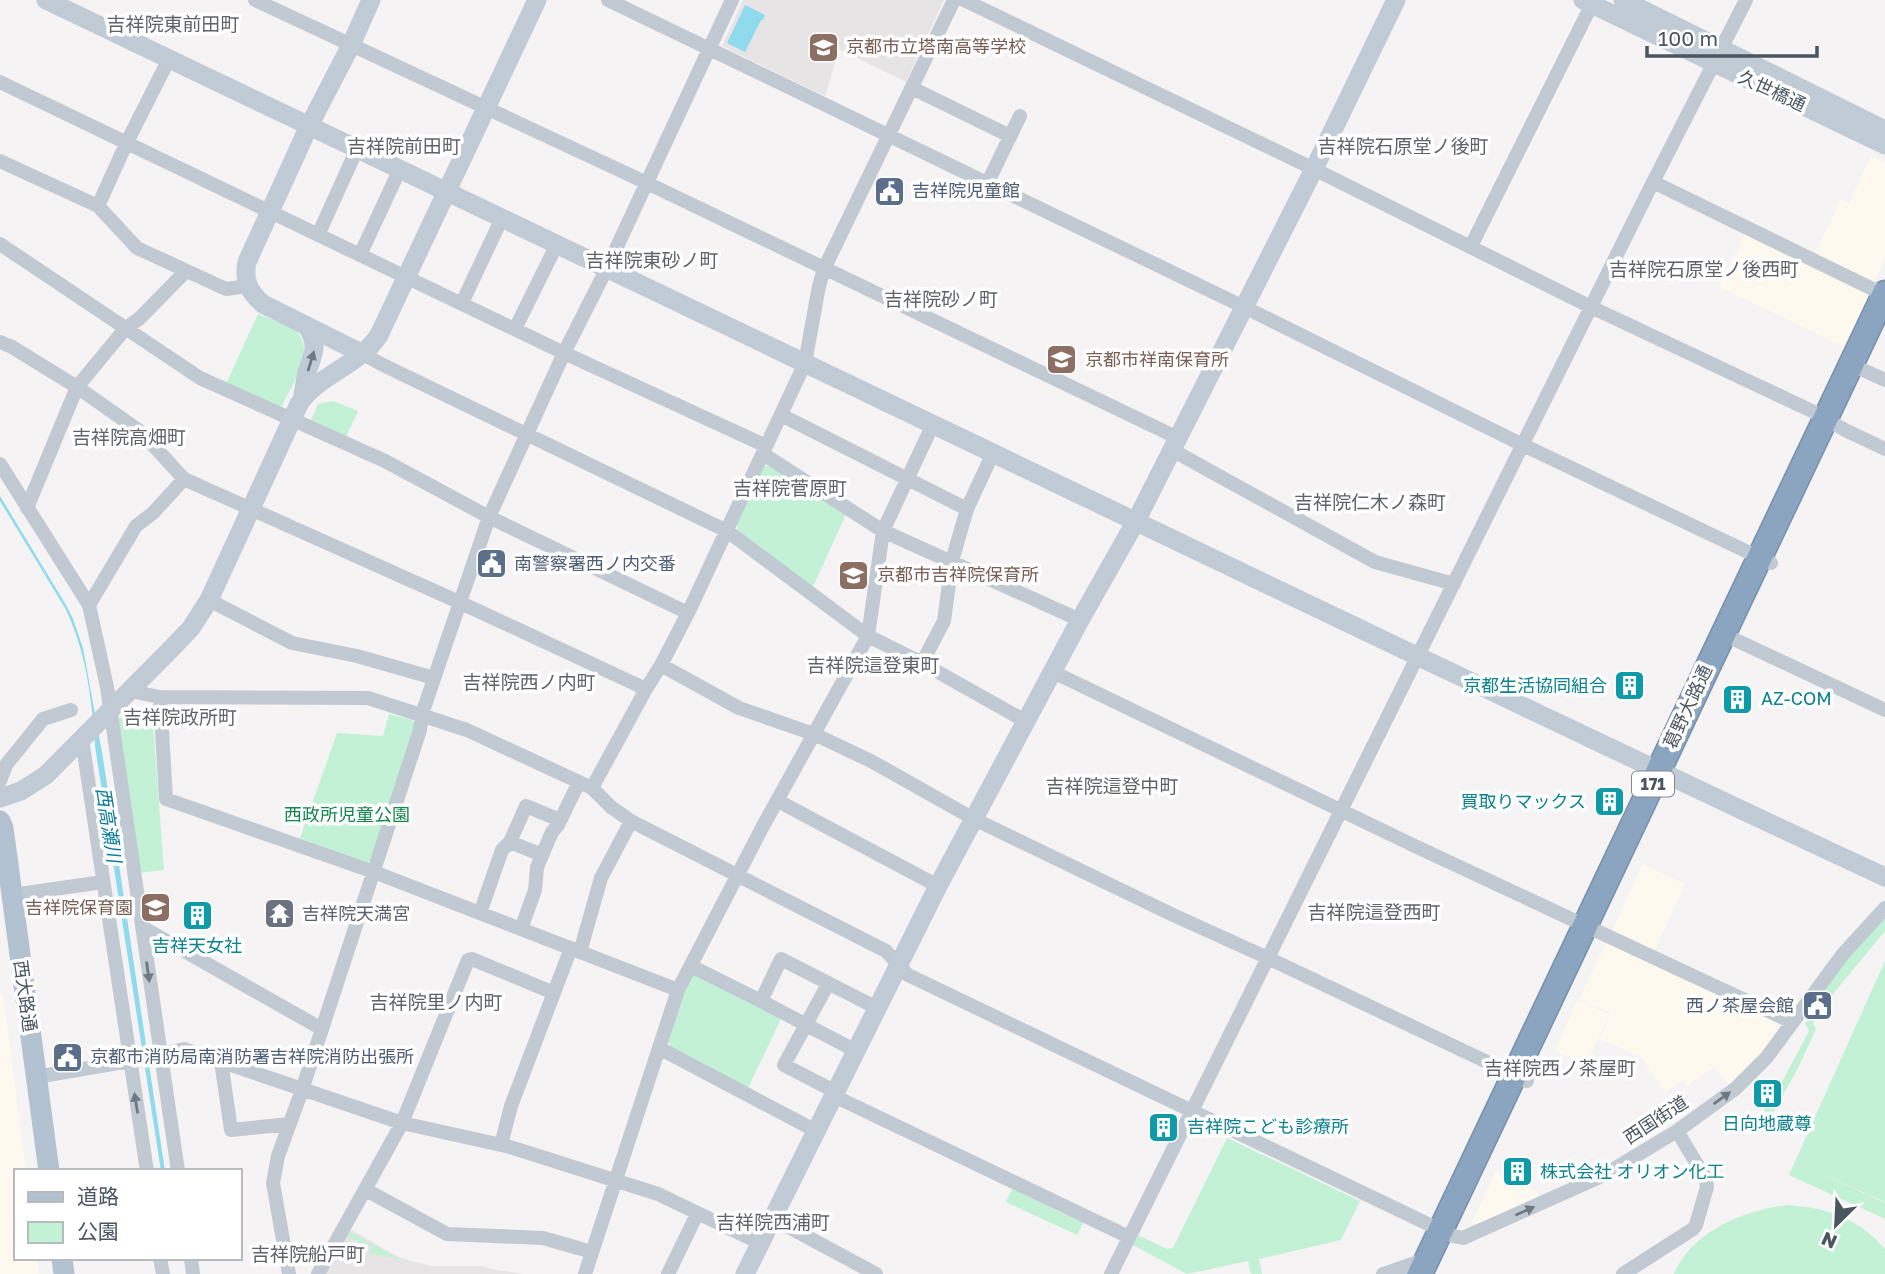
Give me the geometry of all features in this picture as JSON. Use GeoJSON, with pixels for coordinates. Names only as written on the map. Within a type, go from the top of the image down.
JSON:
{"type":"FeatureCollection","features":[{"type":"Feature","properties":{"kind":"highway","name":"葛野大路通"},"geometry":{"type":"LineString","coordinates":[[1866,372],[1885,294]]}},
{"type":"Feature","properties":{"kind":"highway","name":"葛野大路通"},"geometry":{"type":"LineString","coordinates":[[1428,1268],[1521,1078],[1831,422],[1866,372],[1885,322]]}},
{"type":"Feature","properties":{"kind":"main road","name":"西大路通"},"geometry":{"type":"LineString","coordinates":[[0,821],[49,1169]]}},
{"type":"Feature","properties":{"kind":"street"},"geometry":{"type":"LineString","coordinates":[[46,0],[1885,877]]}},
{"type":"Feature","properties":{"kind":"street"},"geometry":{"type":"LineString","coordinates":[[255,0],[647,183],[1175,444],[1376,562],[1454,584]]}},
{"type":"Feature","properties":{"kind":"street"},"geometry":{"type":"LineString","coordinates":[[372,0],[309,126],[247,262],[245,277],[256,298],[262,304],[363,354],[727,531],[868,636],[1027,722]]}},
{"type":"Feature","properties":{"kind":"street"},"geometry":{"type":"LineString","coordinates":[[0,798],[46,775],[191,628],[209,600],[302,400],[320,383],[373,346],[537,0]]}},
{"type":"Feature","properties":{"kind":"street"},"geometry":{"type":"LineString","coordinates":[[608,0],[1765,560]]}},
{"type":"Feature","properties":{"kind":"street"},"geometry":{"type":"LineString","coordinates":[[289,1274],[274,1183],[278,1156],[374,872],[459,602],[489,517],[732,0]]}},
{"type":"Feature","properties":{"kind":"street"},"geometry":{"type":"LineString","coordinates":[[521,929],[535,890],[537,867],[552,832],[661,665],[806,363],[824,269],[954,0]]}},
{"type":"Feature","properties":{"kind":"street"},"geometry":{"type":"LineString","coordinates":[[964,0],[1885,449]]}},
{"type":"Feature","properties":{"kind":"street"},"geometry":{"type":"LineString","coordinates":[[745,1274],[938,886],[1136,521],[1396,0]]}},
{"type":"Feature","properties":{"kind":"street","name":"久世橋通"},"geometry":{"type":"LineString","coordinates":[[1623,0],[1717,55],[1885,145]]}},
{"type":"Feature","properties":{"kind":"street"},"geometry":{"type":"LineString","coordinates":[[1111,1274],[1745,0]]}},
{"type":"Feature","properties":{"kind":"street"},"geometry":{"type":"LineString","coordinates":[[1471,246],[1590,1]]}},
{"type":"Feature","properties":{"kind":"street","name":"久世橋通"},"geometry":{"type":"LineString","coordinates":[[1590,1],[1885,130]]}},
{"type":"Feature","properties":{"kind":"street"},"geometry":{"type":"LineString","coordinates":[[98,206],[169,59]]}},
{"type":"Feature","properties":{"kind":"street"},"geometry":{"type":"LineString","coordinates":[[0,82],[764,450],[883,531],[1080,620]]}},
{"type":"Feature","properties":{"kind":"street"},"geometry":{"type":"LineString","coordinates":[[912,88],[1010,136]]}},
{"type":"Feature","properties":{"kind":"street"},"geometry":{"type":"LineString","coordinates":[[987,184],[1020,116]]}},
{"type":"Feature","properties":{"kind":"street"},"geometry":{"type":"LineString","coordinates":[[318,235],[357,149]]}},
{"type":"Feature","properties":{"kind":"street"},"geometry":{"type":"LineString","coordinates":[[0,161],[98,206],[137,248],[226,289],[248,286]]}},
{"type":"Feature","properties":{"kind":"street"},"geometry":{"type":"LineString","coordinates":[[360,255],[400,169]]}},
{"type":"Feature","properties":{"kind":"street"},"geometry":{"type":"LineString","coordinates":[[1653,182],[1885,294]]}},
{"type":"Feature","properties":{"kind":"street"},"geometry":{"type":"LineString","coordinates":[[462,303],[502,218]]}},
{"type":"Feature","properties":{"kind":"street"},"geometry":{"type":"LineString","coordinates":[[0,244],[200,378],[385,461],[489,517],[688,613]]}},
{"type":"Feature","properties":{"kind":"street"},"geometry":{"type":"LineString","coordinates":[[515,329],[557,244]]}},
{"type":"Feature","properties":{"kind":"street"},"geometry":{"type":"LineString","coordinates":[[27,508],[77,387],[125,329],[140,318],[186,271]]}},
{"type":"Feature","properties":{"kind":"street"},"geometry":{"type":"LineString","coordinates":[[302,400],[307,372],[314,357],[311,332],[306,325]]}},
{"type":"Feature","properties":{"kind":"street"},"geometry":{"type":"LineString","coordinates":[[0,342],[12,346],[77,387],[141,432],[184,479],[646,689]]}},
{"type":"Feature","properties":{"kind":"street"},"geometry":{"type":"LineString","coordinates":[[781,415],[967,509]]}},
{"type":"Feature","properties":{"kind":"street"},"geometry":{"type":"LineString","coordinates":[[585,1274],[678,990],[737,875],[868,636],[883,531],[933,424]]}},
{"type":"Feature","properties":{"kind":"street"},"geometry":{"type":"LineString","coordinates":[[922,663],[944,621],[952,561],[967,509],[993,453]]}},
{"type":"Feature","properties":{"kind":"street"},"geometry":{"type":"LineString","coordinates":[[0,464],[89,605],[107,687],[108,713],[178,1169]]}},
{"type":"Feature","properties":{"kind":"street"},"geometry":{"type":"LineString","coordinates":[[89,605],[136,526],[153,513],[184,479]]}},
{"type":"Feature","properties":{"kind":"street"},"geometry":{"type":"LineString","coordinates":[[209,600],[292,643],[357,656],[433,678]]}},
{"type":"Feature","properties":{"kind":"street"},"geometry":{"type":"LineString","coordinates":[[1729,637],[1885,710]]}},
{"type":"Feature","properties":{"kind":"street"},"geometry":{"type":"LineString","coordinates":[[661,665],[739,708],[814,734],[871,761],[974,819],[1521,1078]]}},
{"type":"Feature","properties":{"kind":"street"},"geometry":{"type":"LineString","coordinates":[[1053,672],[1792,1022]]}},
{"type":"Feature","properties":{"kind":"street"},"geometry":{"type":"LineString","coordinates":[[130,691],[160,697],[368,698],[467,730],[585,785],[631,821],[886,951],[908,975],[1447,1233]]}},
{"type":"Feature","properties":{"kind":"street"},"geometry":{"type":"LineString","coordinates":[[160,697],[166,799],[374,872],[678,990]]}},
{"type":"Feature","properties":{"kind":"street"},"geometry":{"type":"LineString","coordinates":[[0,781],[6,765],[43,719],[71,710]]}},
{"type":"Feature","properties":{"kind":"street"},"geometry":{"type":"LineString","coordinates":[[83,737],[147,1169]]}},
{"type":"Feature","properties":{"kind":"street"},"geometry":{"type":"LineString","coordinates":[[778,801],[938,886]]}},
{"type":"Feature","properties":{"kind":"street"},"geometry":{"type":"LineString","coordinates":[[480,913],[502,850],[510,842],[526,806],[561,821]]}},
{"type":"Feature","properties":{"kind":"street"},"geometry":{"type":"LineString","coordinates":[[502,1145],[511,1106],[554,993],[575,950],[601,878],[631,821]]}},
{"type":"Feature","properties":{"kind":"street"},"geometry":{"type":"LineString","coordinates":[[510,842],[542,855]]}},
{"type":"Feature","properties":{"kind":"street"},"geometry":{"type":"LineString","coordinates":[[12,895],[103,883]]}},
{"type":"Feature","properties":{"kind":"street","name":"西国街道"},"geometry":{"type":"LineString","coordinates":[[1447,1233],[1463,1238],[1604,1175],[1677,1131],[1735,1089],[1767,1057],[1843,954],[1885,908]]}},
{"type":"Feature","properties":{"kind":"street"},"geometry":{"type":"LineString","coordinates":[[142,927],[322,1029]]}},
{"type":"Feature","properties":{"kind":"street"},"geometry":{"type":"LineString","coordinates":[[761,1001],[781,959],[877,1008]]}},
{"type":"Feature","properties":{"kind":"street"},"geometry":{"type":"LineString","coordinates":[[318,1274],[402,1124],[468,960],[554,993]]}},
{"type":"Feature","properties":{"kind":"street"},"geometry":{"type":"LineString","coordinates":[[691,966],[856,1051]]}},
{"type":"Feature","properties":{"kind":"street"},"geometry":{"type":"LineString","coordinates":[[828,984],[784,1065],[835,1094],[1129,1237]]}},
{"type":"Feature","properties":{"kind":"street"},"geometry":{"type":"LineString","coordinates":[[659,1048],[816,1131]]}},
{"type":"Feature","properties":{"kind":"street"},"geometry":{"type":"LineString","coordinates":[[160,1054],[184,1049],[402,1124],[502,1145],[616,1180],[658,1194],[760,1243]]}},
{"type":"Feature","properties":{"kind":"street"},"geometry":{"type":"LineString","coordinates":[[36,1077],[130,1061]]}},
{"type":"Feature","properties":{"kind":"street"},"geometry":{"type":"LineString","coordinates":[[221,1062],[231,1130],[290,1124]]}},
{"type":"Feature","properties":{"kind":"street"},"geometry":{"type":"LineString","coordinates":[[1623,1274],[1696,1225],[1707,1187],[1706,1179],[1677,1131]]}},
{"type":"Feature","properties":{"kind":"street"},"geometry":{"type":"LineString","coordinates":[[366,1190],[447,1234],[543,1238],[592,1252]]}},
{"type":"Feature","properties":{"kind":"street"},"geometry":{"type":"LineString","coordinates":[[668,1274],[697,1214]]}},
{"type":"Feature","properties":{"kind":"street"},"geometry":{"type":"LineString","coordinates":[[772,1218],[876,1274]]}},
{"type":"Feature","properties":{"kind":"street"},"geometry":{"type":"LineString","coordinates":[[1383,1274],[1415,1263],[1428,1268]]}},
{"type":"Feature","properties":{"kind":"shaded area","name":"京都市立塔南高等学校"},"geometry":{"type":"Polygon","coordinates":[[[743,0],[944,0],[906,82],[839,49],[825,96],[722,46],[743,0]]]}},
{"type":"Feature","properties":{"kind":"shaded area"},"geometry":{"type":"Polygon","coordinates":[[[1871,156],[1885,163],[1885,258],[1873,284],[1814,256],[1841,199],[1849,203],[1871,156]]]}},
{"type":"Feature","properties":{"kind":"shaded area"},"geometry":{"type":"Polygon","coordinates":[[[1746,232],[1871,292],[1845,347],[1719,287],[1746,232]]]}},
{"type":"Feature","properties":{"kind":"shaded area"},"geometry":{"type":"Polygon","coordinates":[[[1642,864],[1685,884],[1654,953],[1611,934],[1642,864]]]}},
{"type":"Feature","properties":{"kind":"shaded area"},"geometry":{"type":"Polygon","coordinates":[[[1607,941],[1774,1021],[1778,1028],[1760,1057],[1730,1085],[1714,1067],[1687,1086],[1683,1081],[1665,1092],[1641,1057],[1599,1039],[1611,1013],[1579,999],[1607,941]]]}},
{"type":"Feature","properties":{"kind":"shaded area"},"geometry":{"type":"Polygon","coordinates":[[[0,993],[3,993],[26,1169],[14,1169],[14,1260],[37,1260],[39,1274],[0,1274],[0,993]]]}},
{"type":"Feature","properties":{"kind":"shaded area"},"geometry":{"type":"Polygon","coordinates":[[[1577,1000],[1609,1014],[1586,1065],[1555,1051],[1577,1000]]]}},
{"type":"Feature","properties":{"kind":"shaded area"},"geometry":{"type":"Polygon","coordinates":[[[1496,1171],[1537,1191],[1541,1197],[1476,1228],[1471,1224],[1496,1171]]]}},
{"type":"Feature","properties":{"kind":"shaded area"},"geometry":{"type":"Polygon","coordinates":[[[350,1229],[398,1257],[415,1262],[431,1266],[481,1266],[524,1274],[321,1274],[350,1229]]]}},
{"type":"Feature","properties":{"kind":"green space"},"geometry":{"type":"Polygon","coordinates":[[[258,314],[291,328],[303,341],[300,370],[282,406],[277,408],[226,384],[258,314]]]}},
{"type":"Feature","properties":{"kind":"green space"},"geometry":{"type":"Polygon","coordinates":[[[333,401],[358,411],[345,439],[310,422],[318,404],[333,401]]]}},
{"type":"Feature","properties":{"kind":"green space"},"geometry":{"type":"Polygon","coordinates":[[[772,465],[846,514],[813,587],[738,531],[737,523],[762,467],[772,465]]]}},
{"type":"Feature","properties":{"kind":"green space"},"geometry":{"type":"Polygon","coordinates":[[[152,709],[164,870],[137,873],[115,722],[130,710],[152,709]]]}},
{"type":"Feature","properties":{"kind":"green space","name":"西政所児童公園"},"geometry":{"type":"Polygon","coordinates":[[[389,714],[412,720],[416,725],[372,860],[365,863],[300,838],[337,733],[383,736],[389,714]]]}},
{"type":"Feature","properties":{"kind":"green space"},"geometry":{"type":"Polygon","coordinates":[[[1885,917],[1885,931],[1828,1000],[1819,994],[1843,962],[1885,917]]]}},
{"type":"Feature","properties":{"kind":"green space"},"geometry":{"type":"Polygon","coordinates":[[[1885,961],[1885,1202],[1812,1169],[1885,1203],[1885,1219],[1789,1175],[1885,961]]]}},
{"type":"Feature","properties":{"kind":"green space"},"geometry":{"type":"Polygon","coordinates":[[[698,973],[781,1019],[747,1090],[671,1047],[668,1041],[686,985],[691,975],[698,973]]]}},
{"type":"Feature","properties":{"kind":"green space"},"geometry":{"type":"Polygon","coordinates":[[[1818,1015],[1813,1023],[1816,1029],[1773,1113],[1764,1111],[1809,1031],[1805,1023],[1818,1015]]]}},
{"type":"Feature","properties":{"kind":"green space"},"geometry":{"type":"Polygon","coordinates":[[[1227,1138],[1360,1201],[1341,1240],[1259,1259],[1262,1274],[1251,1274],[1248,1261],[1187,1274],[1133,1245],[1138,1235],[1167,1249],[1173,1248],[1227,1138]]]}},
{"type":"Feature","properties":{"kind":"green space"},"geometry":{"type":"Polygon","coordinates":[[[1012,1189],[1083,1223],[1077,1235],[1006,1202],[1012,1189]]]}},
{"type":"Feature","properties":{"kind":"green space"},"geometry":{"type":"Polygon","coordinates":[[[1788,1205],[1829,1212],[1864,1229],[1885,1249],[1885,1274],[1674,1274],[1693,1246],[1722,1225],[1755,1212],[1788,1205]]]}},
{"type":"Feature","properties":{"kind":"green space"},"geometry":{"type":"Polygon","coordinates":[[[350,1232],[398,1258],[409,1261],[369,1253],[372,1247],[366,1242],[348,1237],[350,1232]]]}},
{"type":"Feature","properties":{"kind":"water"},"geometry":{"type":"Polygon","coordinates":[[[745,5],[765,15],[745,52],[727,43],[745,5]]]}},
{"type":"Feature","properties":{"kind":"water","name":"西高瀬川"},"geometry":{"type":"Polygon","coordinates":[[[0,496],[66,605],[83,648],[103,758],[165,1169],[161,1169],[83,658],[65,608],[0,501],[0,496]]]}},
{"type":"Feature","properties":{"kind":"place","name":"京都市立塔南高等学校"},"geometry":{"type":"Point","coordinates":[823,47]}},
{"type":"Feature","properties":{"kind":"place","name":"吉祥院児童館"},"geometry":{"type":"Point","coordinates":[889,191]}},
{"type":"Feature","properties":{"kind":"place","name":"京都市祥南保育所"},"geometry":{"type":"Point","coordinates":[1062,360]}},
{"type":"Feature","properties":{"kind":"place","name":"南警察署西ノ内交番"},"geometry":{"type":"Point","coordinates":[491,564]}},
{"type":"Feature","properties":{"kind":"place","name":"京都市吉祥院保育所"},"geometry":{"type":"Point","coordinates":[854,575]}},
{"type":"Feature","properties":{"kind":"place","name":"京都生活協同組合"},"geometry":{"type":"Point","coordinates":[1630,686]}},
{"type":"Feature","properties":{"kind":"place","name":"AZ-COM"},"geometry":{"type":"Point","coordinates":[1738,699]}},
{"type":"Feature","properties":{"kind":"place","name":"買取りマックス"},"geometry":{"type":"Point","coordinates":[1609,802]}},
{"type":"Feature","properties":{"kind":"place","name":"吉祥院保育園"},"geometry":{"type":"Point","coordinates":[156,908]}},
{"type":"Feature","properties":{"kind":"place","name":"吉祥院天満宮"},"geometry":{"type":"Point","coordinates":[279,914]}},
{"type":"Feature","properties":{"kind":"place","name":"吉祥天女社"},"geometry":{"type":"Point","coordinates":[197,916]}},
{"type":"Feature","properties":{"kind":"place","name":"西ノ茶屋会館"},"geometry":{"type":"Point","coordinates":[1817,1006]}},
{"type":"Feature","properties":{"kind":"place","name":"京都市消防局南消防署吉祥院消防出張所"},"geometry":{"type":"Point","coordinates":[67,1057]}},
{"type":"Feature","properties":{"kind":"place","name":"日向地蔵尊"},"geometry":{"type":"Point","coordinates":[1767,1094]}},
{"type":"Feature","properties":{"kind":"place","name":"吉祥院こども診療所"},"geometry":{"type":"Point","coordinates":[1164,1127]}},
{"type":"Feature","properties":{"kind":"place","name":"株式会社 オリオン化工"},"geometry":{"type":"Point","coordinates":[1517,1172]}},
{"type":"Feature","properties":{"kind":"district","name":"吉祥院東前田町"},"geometry":{"type":"Point","coordinates":[173,24]}},
{"type":"Feature","properties":{"kind":"district","name":"吉祥院前田町"},"geometry":{"type":"Point","coordinates":[404,146]}},
{"type":"Feature","properties":{"kind":"district","name":"吉祥院石原堂ノ後町"},"geometry":{"type":"Point","coordinates":[1403,146]}},
{"type":"Feature","properties":{"kind":"district","name":"吉祥院東砂ノ町"},"geometry":{"type":"Point","coordinates":[652,260]}},
{"type":"Feature","properties":{"kind":"district","name":"吉祥院石原堂ノ後西町"},"geometry":{"type":"Point","coordinates":[1704,269]}},
{"type":"Feature","properties":{"kind":"district","name":"吉祥院砂ノ町"},"geometry":{"type":"Point","coordinates":[941,299]}},
{"type":"Feature","properties":{"kind":"district","name":"吉祥院高畑町"},"geometry":{"type":"Point","coordinates":[129,437]}},
{"type":"Feature","properties":{"kind":"district","name":"吉祥院菅原町"},"geometry":{"type":"Point","coordinates":[790,488]}},
{"type":"Feature","properties":{"kind":"district","name":"吉祥院仁木ノ森町"},"geometry":{"type":"Point","coordinates":[1370,502]}},
{"type":"Feature","properties":{"kind":"district","name":"吉祥院這登東町"},"geometry":{"type":"Point","coordinates":[873,665]}},
{"type":"Feature","properties":{"kind":"district","name":"吉祥院西ノ内町"},"geometry":{"type":"Point","coordinates":[529,682]}},
{"type":"Feature","properties":{"kind":"district","name":"吉祥院政所町"},"geometry":{"type":"Point","coordinates":[180,717]}},
{"type":"Feature","properties":{"kind":"district","name":"吉祥院這登中町"},"geometry":{"type":"Point","coordinates":[1112,786]}},
{"type":"Feature","properties":{"kind":"district","name":"吉祥院這登西町"},"geometry":{"type":"Point","coordinates":[1374,912]}},
{"type":"Feature","properties":{"kind":"district","name":"吉祥院里ノ内町"},"geometry":{"type":"Point","coordinates":[436,1002]}},
{"type":"Feature","properties":{"kind":"district","name":"吉祥院西ノ茶屋町"},"geometry":{"type":"Point","coordinates":[1560,1068]}},
{"type":"Feature","properties":{"kind":"district","name":"吉祥院西浦町"},"geometry":{"type":"Point","coordinates":[773,1222]}},
{"type":"Feature","properties":{"kind":"district","name":"吉祥院船戸町"},"geometry":{"type":"Point","coordinates":[308,1254]}}]}
